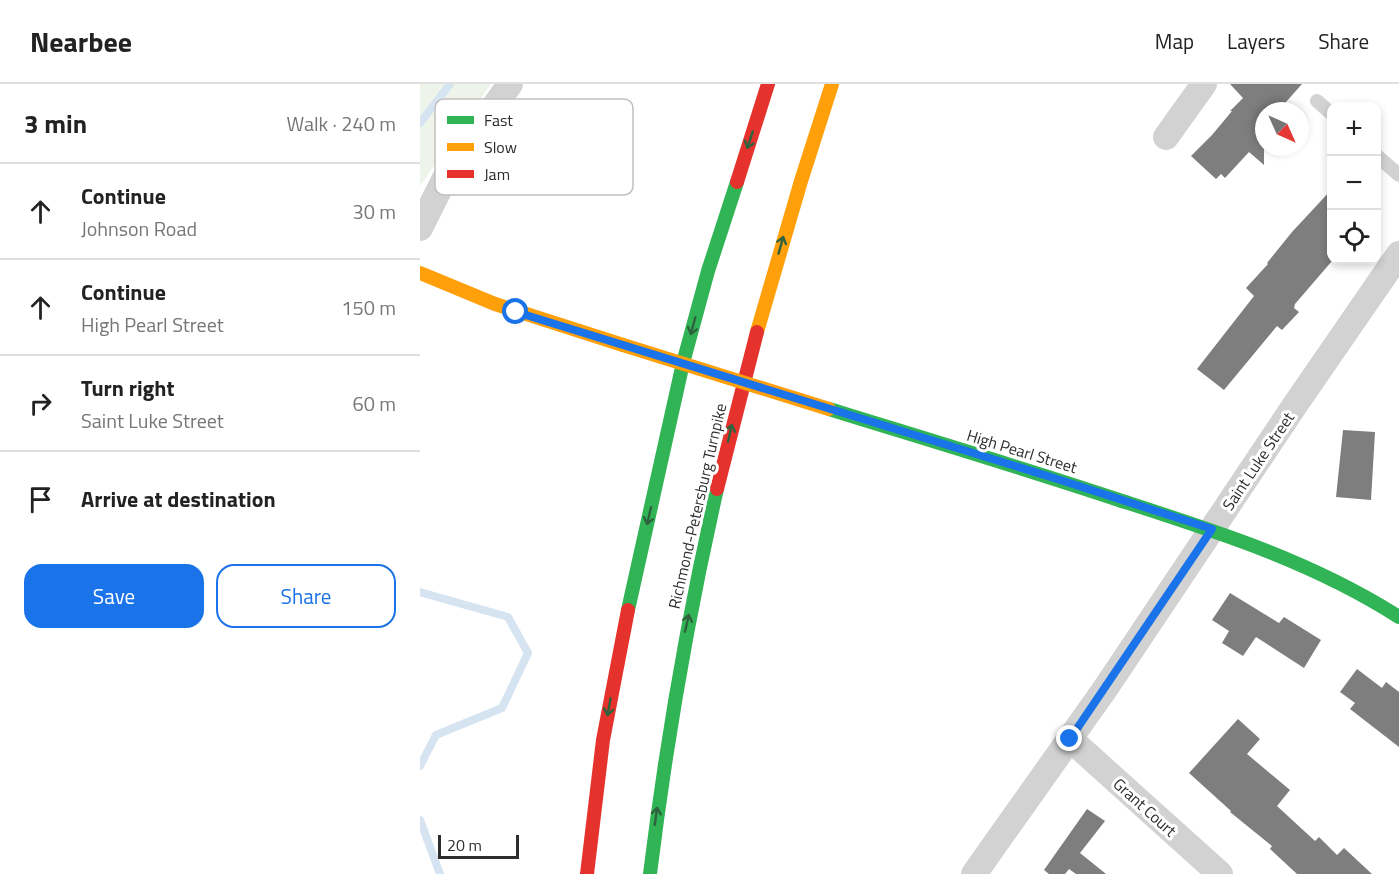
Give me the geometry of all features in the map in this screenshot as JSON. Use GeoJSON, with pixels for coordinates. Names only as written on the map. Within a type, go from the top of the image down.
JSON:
{"type":"FeatureCollection","features":[{"type":"Feature","properties":{"kind":"main road"},"geometry":{"type":"LineString","coordinates":[[587,874],[603,740],[620,643],[683,363],[708,271],[768,84]]}},
{"type":"Feature","properties":{"kind":"main road","name":"Richmond-Petersburg Turnpike"},"geometry":{"type":"LineString","coordinates":[[650,874],[655,824],[680,655],[737,405],[795,197],[832,84]]}},
{"type":"Feature","properties":{"kind":"main road","name":"High Pearl Street"},"geometry":{"type":"LineString","coordinates":[[420,273],[516,312],[1261,546],[1330,578],[1399,617]]}},
{"type":"Feature","properties":{"kind":"street"},"geometry":{"type":"LineString","coordinates":[[499,99],[510,84]]}},
{"type":"Feature","properties":{"kind":"street"},"geometry":{"type":"LineString","coordinates":[[1166,137],[1204,84]]}},
{"type":"Feature","properties":{"kind":"street"},"geometry":{"type":"LineString","coordinates":[[420,228],[436,195]]}},
{"type":"Feature","properties":{"kind":"street","name":"Saint Luke Street"},"geometry":{"type":"LineString","coordinates":[[974,874],[1070,739],[1399,254]]}},
{"type":"Feature","properties":{"kind":"street","name":"Grant Court"},"geometry":{"type":"LineString","coordinates":[[1070,739],[1220,874]]}},
{"type":"Feature","properties":{"kind":"lane"},"geometry":{"type":"LineString","coordinates":[[1317,101],[1327,110]]}},
{"type":"Feature","properties":{"kind":"lane"},"geometry":{"type":"LineString","coordinates":[[1378,156],[1399,175]]}},
{"type":"Feature","properties":{"kind":"shaded area"},"geometry":{"type":"Polygon","coordinates":[[[420,84],[491,84],[481,99],[435,99],[435,164],[420,186],[420,84]]]}},
{"type":"Feature","properties":{"kind":"building"},"geometry":{"type":"Polygon","coordinates":[[[1230,84],[1302,84],[1286,102],[1255,102],[1255,156],[1264,156],[1264,165],[1249,152],[1225,178],[1221,174],[1216,179],[1191,156],[1243,98],[1230,84]]]}},
{"type":"Feature","properties":{"kind":"building"},"geometry":{"type":"Polygon","coordinates":[[[1327,194],[1327,264],[1329,264],[1295,304],[1294,308],[1299,312],[1282,330],[1277,326],[1224,390],[1197,369],[1254,296],[1246,288],[1292,232],[1327,194]]]}},
{"type":"Feature","properties":{"kind":"building"},"geometry":{"type":"Polygon","coordinates":[[[1343,430],[1375,432],[1371,500],[1336,497],[1343,430]]]}},
{"type":"Feature","properties":{"kind":"building"},"geometry":{"type":"Polygon","coordinates":[[[1230,593],[1279,623],[1284,617],[1321,640],[1304,668],[1256,637],[1243,656],[1222,643],[1229,631],[1212,620],[1230,593]]]}},
{"type":"Feature","properties":{"kind":"building"},"geometry":{"type":"Polygon","coordinates":[[[1357,669],[1382,688],[1386,682],[1399,692],[1399,747],[1350,709],[1355,703],[1340,692],[1357,669]]]}},
{"type":"Feature","properties":{"kind":"building"},"geometry":{"type":"Polygon","coordinates":[[[1238,719],[1260,739],[1247,754],[1290,790],[1277,806],[1315,841],[1319,837],[1337,855],[1344,848],[1372,874],[1297,874],[1270,849],[1272,846],[1230,812],[1189,773],[1238,719]]]}},
{"type":"Feature","properties":{"kind":"building"},"geometry":{"type":"Polygon","coordinates":[[[1087,809],[1105,821],[1080,853],[1106,874],[1076,874],[1069,869],[1065,874],[1049,874],[1044,870],[1087,809]]]}},
{"type":"Feature","properties":{"kind":"waterway"},"geometry":{"type":"LineString","coordinates":[[438,99],[450,84]]}},
{"type":"Feature","properties":{"kind":"waterway"},"geometry":{"type":"LineString","coordinates":[[420,123],[435,104]]}},
{"type":"Feature","properties":{"kind":"waterway"},"geometry":{"type":"LineString","coordinates":[[420,592],[508,617],[528,653],[502,708],[436,735],[420,766]]}},
{"type":"Feature","properties":{"kind":"waterway"},"geometry":{"type":"LineString","coordinates":[[420,820],[440,874]]}},
{"type":"Feature","properties":{"kind":"traffic: fast"},"geometry":{"type":"LineString","coordinates":[[628,610],[683,363],[708,271],[737,182]]}},
{"type":"Feature","properties":{"kind":"traffic: fast"},"geometry":{"type":"LineString","coordinates":[[829,409],[1047,476],[1228,536],[1332,580],[1399,617]]}},
{"type":"Feature","properties":{"kind":"traffic: fast"},"geometry":{"type":"LineString","coordinates":[[650,874],[679,680],[717,489]]}},
{"type":"Feature","properties":{"kind":"traffic: slow"},"geometry":{"type":"LineString","coordinates":[[757,332],[832,84]]}},
{"type":"Feature","properties":{"kind":"traffic: slow"},"geometry":{"type":"LineString","coordinates":[[420,273],[495,304],[623,345]]}},
{"type":"Feature","properties":{"kind":"traffic: slow"},"geometry":{"type":"LineString","coordinates":[[623,345],[829,409]]}},
{"type":"Feature","properties":{"kind":"traffic: jam"},"geometry":{"type":"LineString","coordinates":[[737,182],[768,84]]}},
{"type":"Feature","properties":{"kind":"traffic: jam"},"geometry":{"type":"LineString","coordinates":[[717,489],[757,332]]}},
{"type":"Feature","properties":{"kind":"traffic: jam"},"geometry":{"type":"LineString","coordinates":[[587,874],[603,740],[628,610]]}},
{"type":"Feature","properties":{"kind":"route"},"geometry":{"type":"LineString","coordinates":[[516,312],[1212,529],[1070,739]]}}]}
